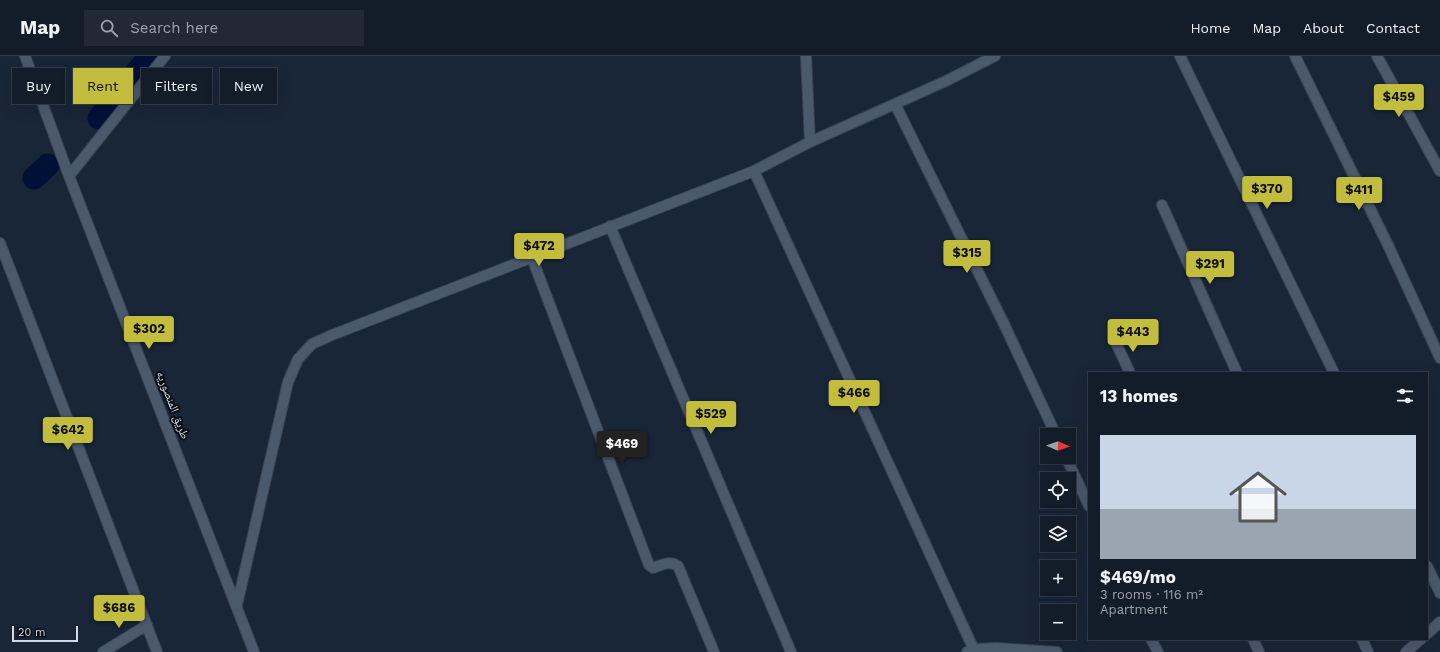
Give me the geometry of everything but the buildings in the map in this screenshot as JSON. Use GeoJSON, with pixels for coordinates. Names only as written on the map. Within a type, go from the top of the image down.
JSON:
{"type":"FeatureCollection","features":[{"type":"Feature","properties":{"kind":"street","name":"طريق المنصوريه"},"geometry":{"type":"LineString","coordinates":[[25,56],[69,176],[254,652]]}},
{"type":"Feature","properties":{"kind":"street"},"geometry":{"type":"LineString","coordinates":[[69,176],[165,56]]}},
{"type":"Feature","properties":{"kind":"street"},"geometry":{"type":"LineString","coordinates":[[806,56],[810,142]]}},
{"type":"Feature","properties":{"kind":"street"},"geometry":{"type":"LineString","coordinates":[[237,605],[288,382],[298,359],[312,344],[610,226],[754,171],[810,142],[946,81],[995,56]]}},
{"type":"Feature","properties":{"kind":"street"},"geometry":{"type":"LineString","coordinates":[[1180,56],[1334,372]]}},
{"type":"Feature","properties":{"kind":"street"},"geometry":{"type":"LineString","coordinates":[[1295,56],[1385,238],[1440,358]]}},
{"type":"Feature","properties":{"kind":"street"},"geometry":{"type":"LineString","coordinates":[[1377,56],[1440,171]]}},
{"type":"Feature","properties":{"kind":"street"},"geometry":{"type":"LineString","coordinates":[[895,104],[1004,324],[1053,428]]}},
{"type":"Feature","properties":{"kind":"street"},"geometry":{"type":"LineString","coordinates":[[754,171],[972,651],[997,648],[1057,652]]}},
{"type":"Feature","properties":{"kind":"street"},"geometry":{"type":"LineString","coordinates":[[1162,205],[1237,372]]}},
{"type":"Feature","properties":{"kind":"street"},"geometry":{"type":"LineString","coordinates":[[610,226],[791,652]]}},
{"type":"Feature","properties":{"kind":"street"},"geometry":{"type":"LineString","coordinates":[[0,243],[157,652]]}},
{"type":"Feature","properties":{"kind":"street"},"geometry":{"type":"LineString","coordinates":[[532,258],[648,565],[653,568],[669,562],[678,566],[714,652]]}},
{"type":"Feature","properties":{"kind":"street"},"geometry":{"type":"LineString","coordinates":[[1116,343],[1130,372]]}},
{"type":"Feature","properties":{"kind":"street"},"geometry":{"type":"LineString","coordinates":[[1069,464],[1088,504]]}},
{"type":"Feature","properties":{"kind":"street"},"geometry":{"type":"LineString","coordinates":[[1428,568],[1440,593]]}},
{"type":"Feature","properties":{"kind":"street"},"geometry":{"type":"LineString","coordinates":[[1428,633],[1440,622]]}},
{"type":"Feature","properties":{"kind":"street"},"geometry":{"type":"LineString","coordinates":[[103,652],[147,625]]}},
{"type":"Feature","properties":{"kind":"street"},"geometry":{"type":"LineString","coordinates":[[1152,640],[1158,652]]}},
{"type":"Feature","properties":{"kind":"street"},"geometry":{"type":"LineString","coordinates":[[1253,640],[1259,652]]}},
{"type":"Feature","properties":{"kind":"street"},"geometry":{"type":"LineString","coordinates":[[1362,640],[1368,652]]}},
{"type":"Feature","properties":{"kind":"street"},"geometry":{"type":"LineString","coordinates":[[1406,652],[1420,640]]}},
{"type":"Feature","properties":{"kind":"waterway"},"geometry":{"type":"LineString","coordinates":[[99,118],[150,56]]}},
{"type":"Feature","properties":{"kind":"waterway"},"geometry":{"type":"LineString","coordinates":[[34,178],[48,165]]}}]}
